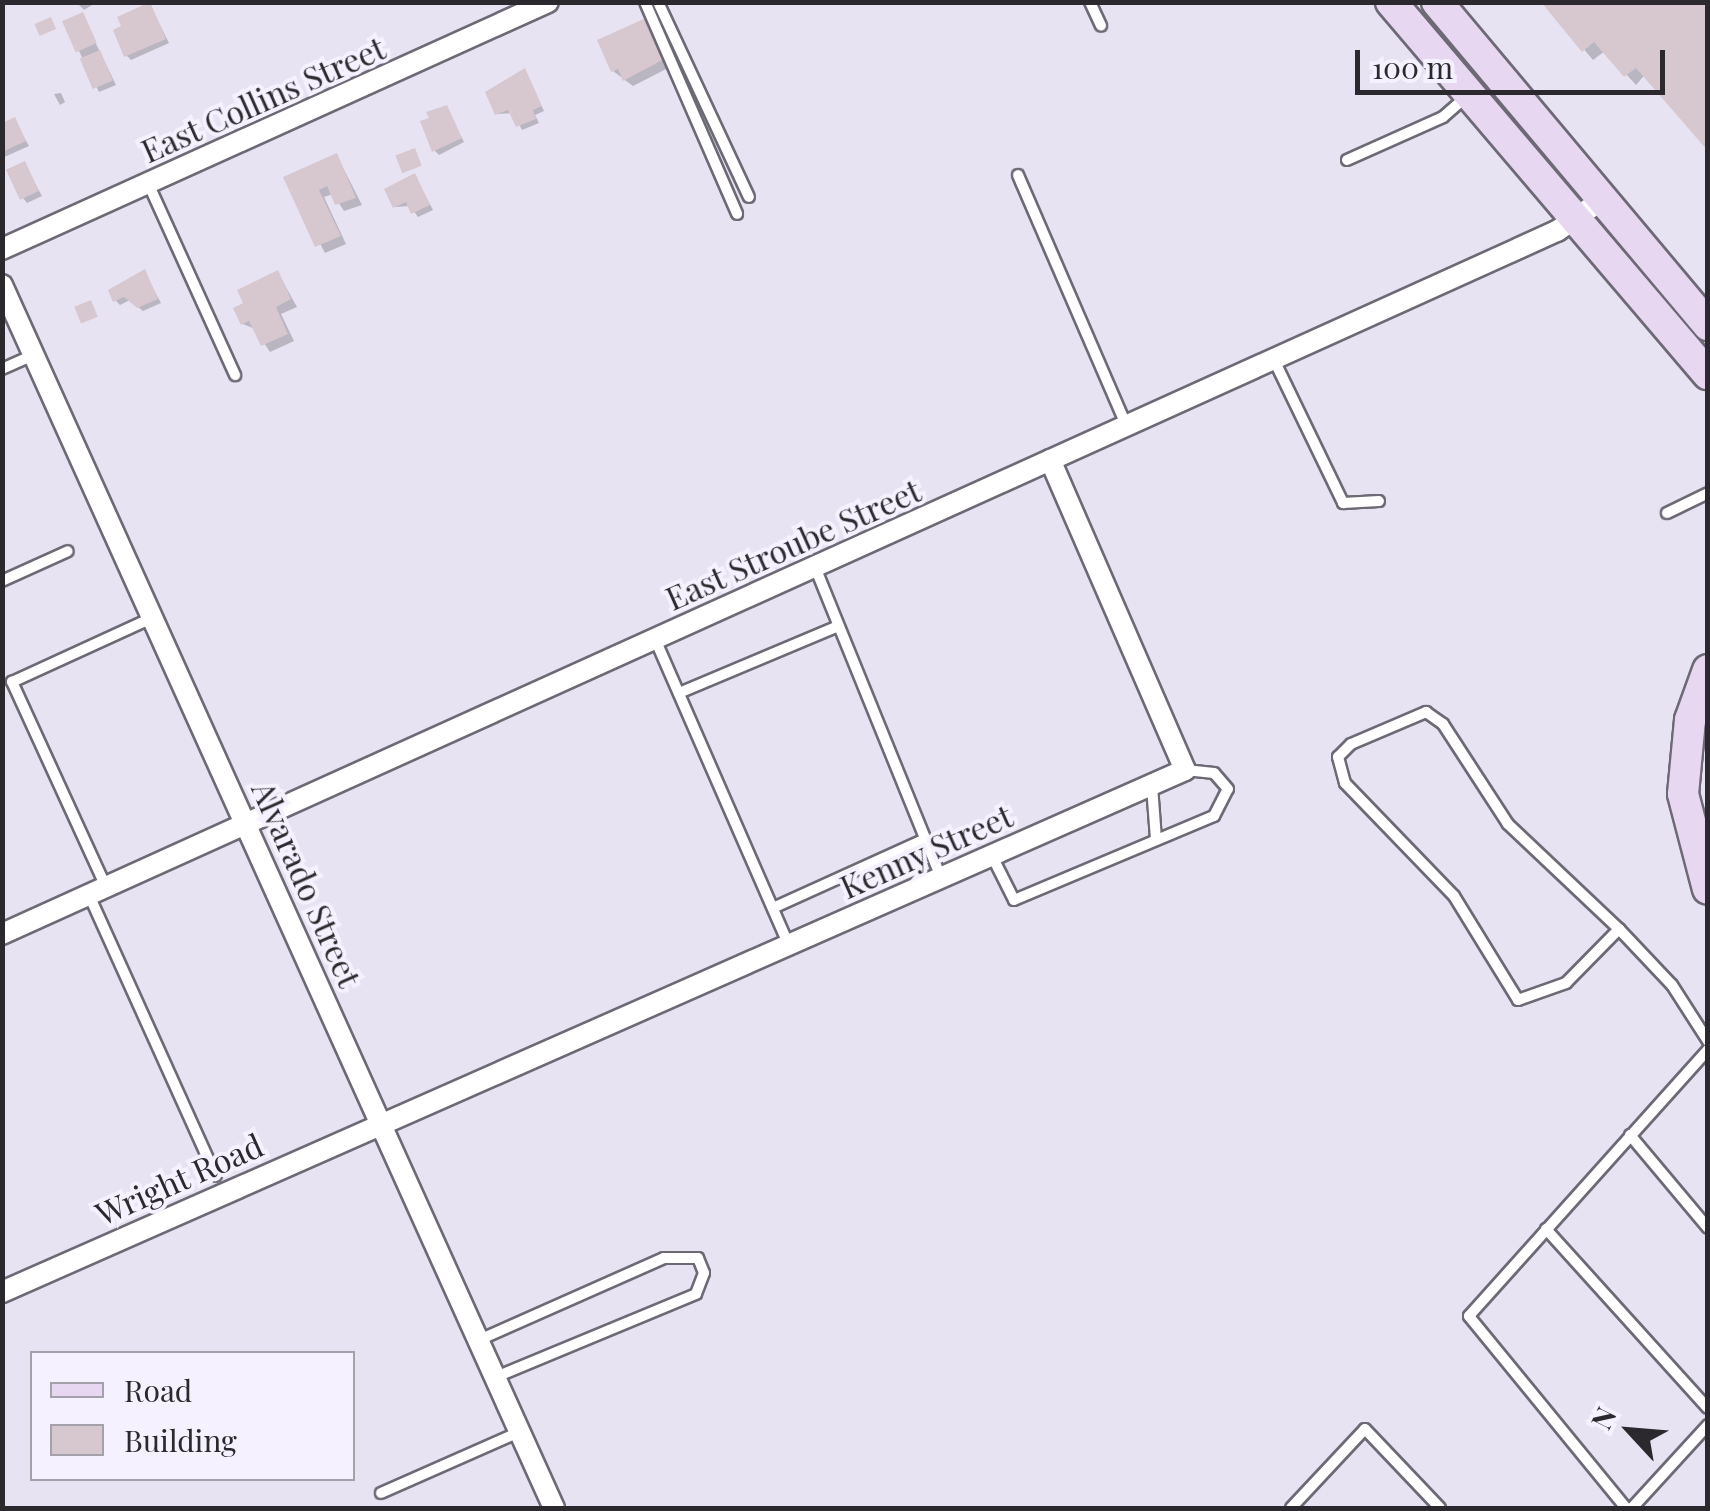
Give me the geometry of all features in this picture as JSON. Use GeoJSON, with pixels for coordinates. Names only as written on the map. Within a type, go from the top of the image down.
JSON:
{"type":"FeatureCollection","features":[{"type":"Feature","properties":{"kind":"main road"},"geometry":{"type":"LineString","coordinates":[[1391,2],[1708,374]]}},
{"type":"Feature","properties":{"kind":"main road"},"geometry":{"type":"LineString","coordinates":[[1438,2],[1708,326]]}},
{"type":"Feature","properties":{"kind":"main road"},"geometry":{"type":"LineString","coordinates":[[1708,670],[1690,720],[1683,794],[1708,889]]}},
{"type":"Feature","properties":{"kind":"street","name":"East Collins Street"},"geometry":{"type":"LineString","coordinates":[[2,249],[548,2]]}},
{"type":"Feature","properties":{"kind":"street","name":"East Stroube Street"},"geometry":{"type":"LineString","coordinates":[[2,934],[1274,359],[1574,219],[1603,198]]}},
{"type":"Feature","properties":{"kind":"street","name":"Alvarado Street"},"geometry":{"type":"LineString","coordinates":[[2,285],[554,1508]]}},
{"type":"Feature","properties":{"kind":"street"},"geometry":{"type":"LineString","coordinates":[[1050,460],[1185,770]]}},
{"type":"Feature","properties":{"kind":"street","name":"Kenny Street"},"geometry":{"type":"LineString","coordinates":[[382,1125],[1185,770]]}},
{"type":"Feature","properties":{"kind":"street","name":"Wright Road"},"geometry":{"type":"LineString","coordinates":[[2,1292],[382,1125]]}},
{"type":"Feature","properties":{"kind":"lane"},"geometry":{"type":"LineString","coordinates":[[645,2],[738,214]]}},
{"type":"Feature","properties":{"kind":"lane"},"geometry":{"type":"LineString","coordinates":[[658,2],[749,197]]}},
{"type":"Feature","properties":{"kind":"lane"},"geometry":{"type":"LineString","coordinates":[[1090,2],[1101,26]]}},
{"type":"Feature","properties":{"kind":"lane"},"geometry":{"type":"LineString","coordinates":[[1347,160],[1443,118],[1468,94]]}},
{"type":"Feature","properties":{"kind":"lane"},"geometry":{"type":"LineString","coordinates":[[1018,176],[1126,426]]}},
{"type":"Feature","properties":{"kind":"lane"},"geometry":{"type":"LineString","coordinates":[[148,184],[235,376]]}},
{"type":"Feature","properties":{"kind":"lane"},"geometry":{"type":"LineString","coordinates":[[2,369],[34,354]]}},
{"type":"Feature","properties":{"kind":"lane"},"geometry":{"type":"LineString","coordinates":[[1274,359],[1342,503],[1379,501]]}},
{"type":"Feature","properties":{"kind":"lane"},"geometry":{"type":"LineString","coordinates":[[1666,513],[1708,494]]}},
{"type":"Feature","properties":{"kind":"lane"},"geometry":{"type":"LineString","coordinates":[[2,581],[68,551]]}},
{"type":"Feature","properties":{"kind":"lane"},"geometry":{"type":"LineString","coordinates":[[815,567],[836,627],[941,876]]}},
{"type":"Feature","properties":{"kind":"lane"},"geometry":{"type":"LineString","coordinates":[[154,617],[12,682],[216,1176]]}},
{"type":"Feature","properties":{"kind":"lane"},"geometry":{"type":"LineString","coordinates":[[679,692],[836,627]]}},
{"type":"Feature","properties":{"kind":"lane"},"geometry":{"type":"LineString","coordinates":[[655,639],[789,946]]}},
{"type":"Feature","properties":{"kind":"lane"},"geometry":{"type":"LineString","coordinates":[[1619,929],[1566,983],[1518,1000],[1454,896],[1345,782],[1338,757],[1352,744],[1426,712],[1443,724],[1508,824],[1619,929],[1672,985],[1708,1041]]}},
{"type":"Feature","properties":{"kind":"lane"},"geometry":{"type":"LineString","coordinates":[[991,855],[1014,900],[1214,816],[1228,798],[1214,773],[1185,770]]}},
{"type":"Feature","properties":{"kind":"lane"},"geometry":{"type":"LineString","coordinates":[[1152,785],[1156,839]]}},
{"type":"Feature","properties":{"kind":"lane"},"geometry":{"type":"LineString","coordinates":[[773,908],[926,838]]}},
{"type":"Feature","properties":{"kind":"lane"},"geometry":{"type":"LineString","coordinates":[[1708,1050],[1469,1316],[1629,1508],[1708,1425]]}},
{"type":"Feature","properties":{"kind":"lane"},"geometry":{"type":"LineString","coordinates":[[1630,1134],[1708,1228]]}},
{"type":"Feature","properties":{"kind":"lane"},"geometry":{"type":"LineString","coordinates":[[1546,1229],[1708,1408]]}},
{"type":"Feature","properties":{"kind":"lane"},"geometry":{"type":"LineString","coordinates":[[479,1340],[664,1258],[698,1258],[704,1273],[696,1294],[496,1377]]}},
{"type":"Feature","properties":{"kind":"lane"},"geometry":{"type":"LineString","coordinates":[[1291,1508],[1366,1429],[1440,1508]]}},
{"type":"Feature","properties":{"kind":"lane"},"geometry":{"type":"LineString","coordinates":[[381,1493],[520,1432]]}},
{"type":"Feature","properties":{"kind":"building"},"geometry":{"type":"Polygon","coordinates":[[[150,2],[166,39],[124,57],[113,30],[121,26],[117,17],[150,2]]]}},
{"type":"Feature","properties":{"kind":"building"},"geometry":{"type":"Polygon","coordinates":[[[1541,2],[1708,2],[1708,151],[1636,68],[1624,77],[1594,42],[1582,52],[1541,2]]]}},
{"type":"Feature","properties":{"kind":"building"},"geometry":{"type":"Polygon","coordinates":[[[83,12],[97,43],[76,52],[62,21],[83,12]]]}},
{"type":"Feature","properties":{"kind":"building"},"geometry":{"type":"Polygon","coordinates":[[[51,17],[56,29],[40,36],[34,24],[51,17]]]}},
{"type":"Feature","properties":{"kind":"building"},"geometry":{"type":"Polygon","coordinates":[[[648,17],[666,58],[623,81],[618,69],[611,72],[597,40],[648,17]]]}},
{"type":"Feature","properties":{"kind":"building"},"geometry":{"type":"Polygon","coordinates":[[[100,50],[113,80],[93,89],[80,59],[100,50]]]}},
{"type":"Feature","properties":{"kind":"building"},"geometry":{"type":"Polygon","coordinates":[[[525,68],[542,106],[533,110],[536,119],[516,127],[508,110],[495,115],[485,92],[525,68]]]}},
{"type":"Feature","properties":{"kind":"building"},"geometry":{"type":"Polygon","coordinates":[[[447,105],[462,138],[432,152],[420,121],[429,118],[426,112],[447,105]]]}},
{"type":"Feature","properties":{"kind":"building"},"geometry":{"type":"Polygon","coordinates":[[[15,117],[26,141],[2,152],[2,123],[15,117]]]}},
{"type":"Feature","properties":{"kind":"building"},"geometry":{"type":"Polygon","coordinates":[[[415,148],[422,166],[402,173],[395,156],[415,148]]]}},
{"type":"Feature","properties":{"kind":"building"},"geometry":{"type":"Polygon","coordinates":[[[337,153],[356,198],[335,205],[327,186],[319,190],[341,236],[315,247],[283,177],[337,153]]]}},
{"type":"Feature","properties":{"kind":"building"},"geometry":{"type":"Polygon","coordinates":[[[25,161],[39,191],[20,200],[6,170],[25,161]]]}},
{"type":"Feature","properties":{"kind":"building"},"geometry":{"type":"Polygon","coordinates":[[[415,173],[430,205],[411,214],[406,202],[393,208],[384,189],[415,173]]]}},
{"type":"Feature","properties":{"kind":"building"},"geometry":{"type":"Polygon","coordinates":[[[145,269],[158,299],[137,308],[124,297],[113,302],[108,290],[145,269]]]}},
{"type":"Feature","properties":{"kind":"building"},"geometry":{"type":"Polygon","coordinates":[[[278,270],[291,299],[276,307],[288,334],[261,346],[249,321],[241,325],[233,308],[243,303],[237,290],[278,270]]]}},
{"type":"Feature","properties":{"kind":"building"},"geometry":{"type":"Polygon","coordinates":[[[91,300],[98,317],[81,323],[74,307],[91,300]]]}}]}
